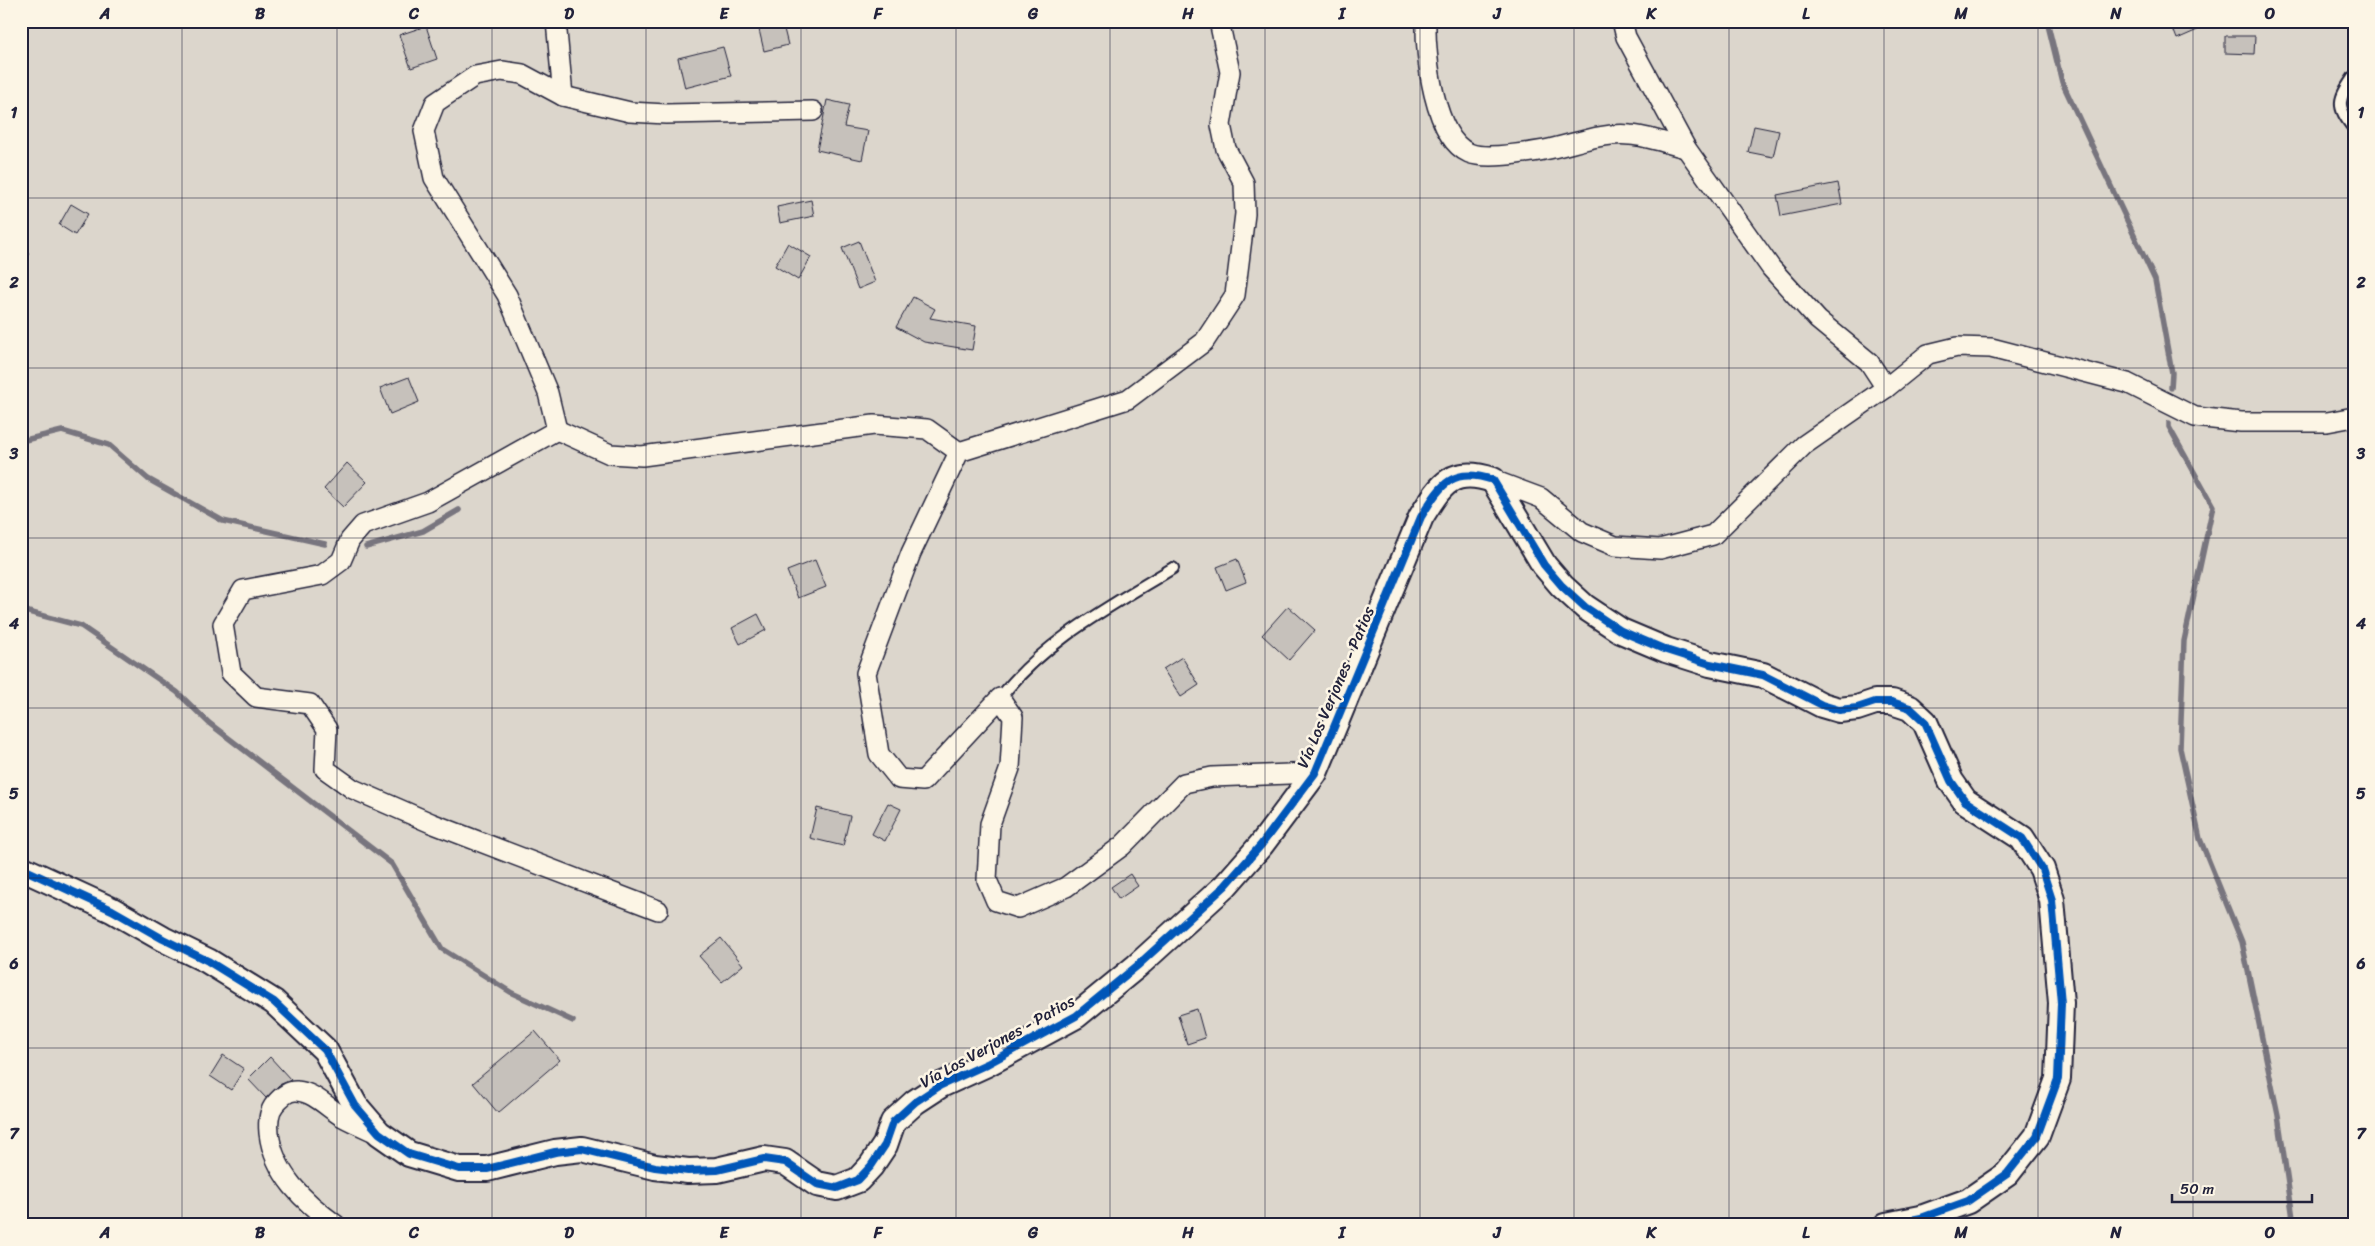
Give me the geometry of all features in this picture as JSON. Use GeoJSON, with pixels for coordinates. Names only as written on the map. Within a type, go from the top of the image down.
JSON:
{"type":"FeatureCollection","features":[{"type":"Feature","properties":{"kind":"street"},"geometry":{"type":"LineString","coordinates":[[556,21],[560,87],[563,96]]}},
{"type":"Feature","properties":{"kind":"street"},"geometry":{"type":"LineString","coordinates":[[1218,21],[1230,72],[1221,125],[1226,148],[1244,183],[1245,214],[1235,295],[1204,342],[1128,399],[959,452],[910,554],[866,673],[879,754],[898,780],[923,781],[1000,698],[1013,717],[1010,768],[990,824],[986,880],[996,901],[1018,908],[1066,887],[1122,846],[1184,782],[1212,777],[1315,774]]}},
{"type":"Feature","properties":{"kind":"street"},"geometry":{"type":"LineString","coordinates":[[1426,21],[1432,91],[1448,135],[1469,153],[1498,156],[1544,150],[1597,137],[1630,135],[1686,148]]}},
{"type":"Feature","properties":{"kind":"street"},"geometry":{"type":"LineString","coordinates":[[1622,21],[1626,37],[1686,148],[1770,268],[1818,320],[1870,362],[1886,388]]}},
{"type":"Feature","properties":{"kind":"street"},"geometry":{"type":"LineString","coordinates":[[557,430],[548,393],[507,294],[434,178],[424,131],[435,103],[476,76],[502,71],[522,74],[563,96],[630,112],[666,114],[813,111]]}},
{"type":"Feature","properties":{"kind":"street"},"geometry":{"type":"LineString","coordinates":[[1493,480],[1541,498],[1582,532],[1614,546],[1660,549],[1714,535],[1804,445],[1886,388],[1928,354],[1957,347],[1991,348],[2127,383],[2196,417],[2241,422],[2327,422],[2354,417]]}},
{"type":"Feature","properties":{"kind":"street"},"geometry":{"type":"LineString","coordinates":[[557,430],[610,454],[642,456],[874,425],[927,428],[959,452]]}},
{"type":"Feature","properties":{"kind":"street"},"geometry":{"type":"LineString","coordinates":[[557,430],[428,502],[363,525],[350,540],[341,561],[322,575],[243,590],[223,624],[231,673],[256,697],[310,704],[328,729],[325,769],[354,790],[431,823],[658,910]]}},
{"type":"Feature","properties":{"kind":"street","name":"Vía Los Verjones - Patios"},"geometry":{"type":"LineString","coordinates":[[21,868],[112,910],[162,939],[208,960],[274,1002],[325,1050],[355,1105],[379,1134],[409,1154],[459,1169],[487,1169],[555,1152],[582,1149],[655,1167],[688,1171],[717,1170],[764,1159],[785,1162],[817,1184],[837,1188],[858,1180],[871,1166],[885,1145],[893,1122],[915,1102],[941,1085],[987,1064],[1076,1016],[1137,966],[1224,886],[1261,845],[1315,774],[1421,517],[1440,487],[1454,478],[1479,475],[1493,480]]}},
{"type":"Feature","properties":{"kind":"street"},"geometry":{"type":"LineString","coordinates":[[1493,480],[1544,565],[1562,586],[1586,608],[1621,631],[1666,650],[1710,664],[1763,675],[1822,705],[1839,710],[1857,708],[1875,702],[1892,702],[1910,708],[1925,722],[1951,781],[1965,801],[2022,838],[2042,869],[2052,900],[2061,1004],[2058,1079],[2036,1136],[2007,1174],[1968,1201],[1921,1218],[1886,1225]]}},
{"type":"Feature","properties":{"kind":"street"},"geometry":{"type":"LineString","coordinates":[[336,1225],[312,1208],[291,1186],[278,1165],[269,1137],[268,1121],[273,1106],[282,1096],[296,1090],[312,1096],[342,1116],[379,1134]]}},
{"type":"Feature","properties":{"kind":"lane"},"geometry":{"type":"LineString","coordinates":[[2354,76],[2340,97],[2341,113],[2354,129]]}},
{"type":"Feature","properties":{"kind":"lane"},"geometry":{"type":"LineString","coordinates":[[1000,698],[1019,674],[1074,629],[1173,568]]}},
{"type":"Feature","properties":{"kind":"shaded area"},"geometry":{"type":"Polygon","coordinates":[[[21,21],[2354,21],[2354,1225],[21,1225],[21,21]]]}},
{"type":"Feature","properties":{"kind":"building"},"geometry":{"type":"Polygon","coordinates":[[[757,21],[782,21],[788,45],[764,51],[757,21]]]}},
{"type":"Feature","properties":{"kind":"building"},"geometry":{"type":"Polygon","coordinates":[[[2170,21],[2218,21],[2177,39],[2170,21]]]}},
{"type":"Feature","properties":{"kind":"building"},"geometry":{"type":"Polygon","coordinates":[[[426,26],[437,59],[411,68],[399,35],[426,26]]]}},
{"type":"Feature","properties":{"kind":"building"},"geometry":{"type":"Polygon","coordinates":[[[2225,36],[2255,36],[2254,54],[2225,53],[2225,36]]]}},
{"type":"Feature","properties":{"kind":"building"},"geometry":{"type":"Polygon","coordinates":[[[723,47],[731,76],[685,88],[678,58],[723,47]]]}},
{"type":"Feature","properties":{"kind":"building"},"geometry":{"type":"Polygon","coordinates":[[[827,100],[849,105],[844,127],[868,131],[862,160],[817,150],[827,100]]]}},
{"type":"Feature","properties":{"kind":"building"},"geometry":{"type":"Polygon","coordinates":[[[1754,126],[1779,131],[1773,157],[1748,152],[1754,126]]]}},
{"type":"Feature","properties":{"kind":"building"},"geometry":{"type":"Polygon","coordinates":[[[1838,183],[1842,204],[1781,216],[1777,195],[1838,183]]]}},
{"type":"Feature","properties":{"kind":"building"},"geometry":{"type":"Polygon","coordinates":[[[811,200],[814,216],[780,223],[777,207],[811,200]]]}},
{"type":"Feature","properties":{"kind":"building"},"geometry":{"type":"Polygon","coordinates":[[[71,204],[88,214],[75,235],[59,225],[71,204]]]}},
{"type":"Feature","properties":{"kind":"building"},"geometry":{"type":"Polygon","coordinates":[[[859,241],[875,282],[858,289],[842,248],[859,241]]]}},
{"type":"Feature","properties":{"kind":"building"},"geometry":{"type":"Polygon","coordinates":[[[788,243],[811,257],[798,280],[775,266],[788,243]]]}},
{"type":"Feature","properties":{"kind":"building"},"geometry":{"type":"Polygon","coordinates":[[[913,297],[935,309],[930,318],[976,326],[972,350],[924,342],[896,327],[913,297]]]}},
{"type":"Feature","properties":{"kind":"building"},"geometry":{"type":"Polygon","coordinates":[[[409,377],[419,402],[390,414],[380,388],[409,377]]]}},
{"type":"Feature","properties":{"kind":"building"},"geometry":{"type":"Polygon","coordinates":[[[347,463],[367,482],[343,507],[324,489],[347,463]]]}},
{"type":"Feature","properties":{"kind":"building"},"geometry":{"type":"Polygon","coordinates":[[[1237,559],[1246,582],[1226,590],[1217,567],[1237,559]]]}},
{"type":"Feature","properties":{"kind":"building"},"geometry":{"type":"Polygon","coordinates":[[[815,560],[826,587],[798,598],[787,571],[815,560]]]}},
{"type":"Feature","properties":{"kind":"building"},"geometry":{"type":"Polygon","coordinates":[[[1288,606],[1315,630],[1289,660],[1262,635],[1288,606]]]}},
{"type":"Feature","properties":{"kind":"building"},"geometry":{"type":"Polygon","coordinates":[[[758,614],[766,630],[740,644],[732,628],[758,614]]]}},
{"type":"Feature","properties":{"kind":"building"},"geometry":{"type":"Polygon","coordinates":[[[1182,657],[1199,685],[1181,697],[1163,669],[1182,657]]]}},
{"type":"Feature","properties":{"kind":"building"},"geometry":{"type":"Polygon","coordinates":[[[888,803],[901,809],[885,841],[872,834],[888,803]]]}},
{"type":"Feature","properties":{"kind":"building"},"geometry":{"type":"Polygon","coordinates":[[[817,808],[850,816],[843,846],[810,838],[817,808]]]}},
{"type":"Feature","properties":{"kind":"building"},"geometry":{"type":"Polygon","coordinates":[[[1130,874],[1138,886],[1119,899],[1111,887],[1130,874]]]}},
{"type":"Feature","properties":{"kind":"building"},"geometry":{"type":"Polygon","coordinates":[[[721,938],[743,965],[722,982],[699,956],[721,938]]]}},
{"type":"Feature","properties":{"kind":"building"},"geometry":{"type":"Polygon","coordinates":[[[1197,1009],[1205,1038],[1187,1044],[1178,1015],[1197,1009]]]}},
{"type":"Feature","properties":{"kind":"building"},"geometry":{"type":"Polygon","coordinates":[[[535,1031],[560,1060],[498,1113],[473,1083],[535,1031]]]}},
{"type":"Feature","properties":{"kind":"building"},"geometry":{"type":"Polygon","coordinates":[[[223,1055],[244,1069],[231,1090],[210,1076],[223,1055]]]}},
{"type":"Feature","properties":{"kind":"building"},"geometry":{"type":"Polygon","coordinates":[[[270,1057],[291,1080],[279,1085],[266,1098],[248,1079],[270,1057]]]}},
{"type":"Feature","properties":{"kind":"waterway"},"geometry":{"type":"LineString","coordinates":[[2047,21],[2062,82],[2155,280],[2172,373],[2171,388]]}},
{"type":"Feature","properties":{"kind":"waterway"},"geometry":{"type":"LineString","coordinates":[[2169,423],[2169,427],[2213,506],[2184,641],[2180,748],[2200,839],[2242,942],[2278,1115],[2294,1225]]}},
{"type":"Feature","properties":{"kind":"waterway"},"geometry":{"type":"LineString","coordinates":[[21,441],[62,431],[109,445],[148,479],[223,521],[325,544]]}},
{"type":"Feature","properties":{"kind":"waterway"},"geometry":{"type":"LineString","coordinates":[[366,547],[423,531],[459,510]]}},
{"type":"Feature","properties":{"kind":"waterway"},"geometry":{"type":"LineString","coordinates":[[21,610],[81,626],[177,692],[209,723],[392,864],[442,949],[512,993],[573,1021]]}},
{"type":"Feature","properties":{"kind":"cycle path"},"geometry":{"type":"LineString","coordinates":[[21,868],[112,910],[163,939],[208,961],[274,1002],[325,1050],[355,1105],[379,1133],[409,1154],[459,1169],[487,1169],[555,1152],[582,1149],[655,1167],[688,1171],[717,1170],[764,1159],[785,1162],[817,1184],[837,1188],[858,1180],[871,1166],[885,1145],[893,1122],[915,1102],[941,1085],[987,1064],[1076,1016],[1137,966],[1225,886],[1261,845],[1315,773],[1421,517],[1441,488],[1449,481],[1467,475],[1479,476],[1493,480],[1544,565],[1562,586],[1585,607],[1621,631],[1666,650],[1710,664],[1763,675],[1822,705],[1839,710],[1857,708],[1875,702],[1892,702],[1910,708],[1925,722],[1951,781],[1965,801],[2022,838],[2042,869],[2052,900],[2061,1003],[2058,1079],[2037,1136],[2007,1174],[1968,1201],[1921,1218],[1886,1225]]}}]}
